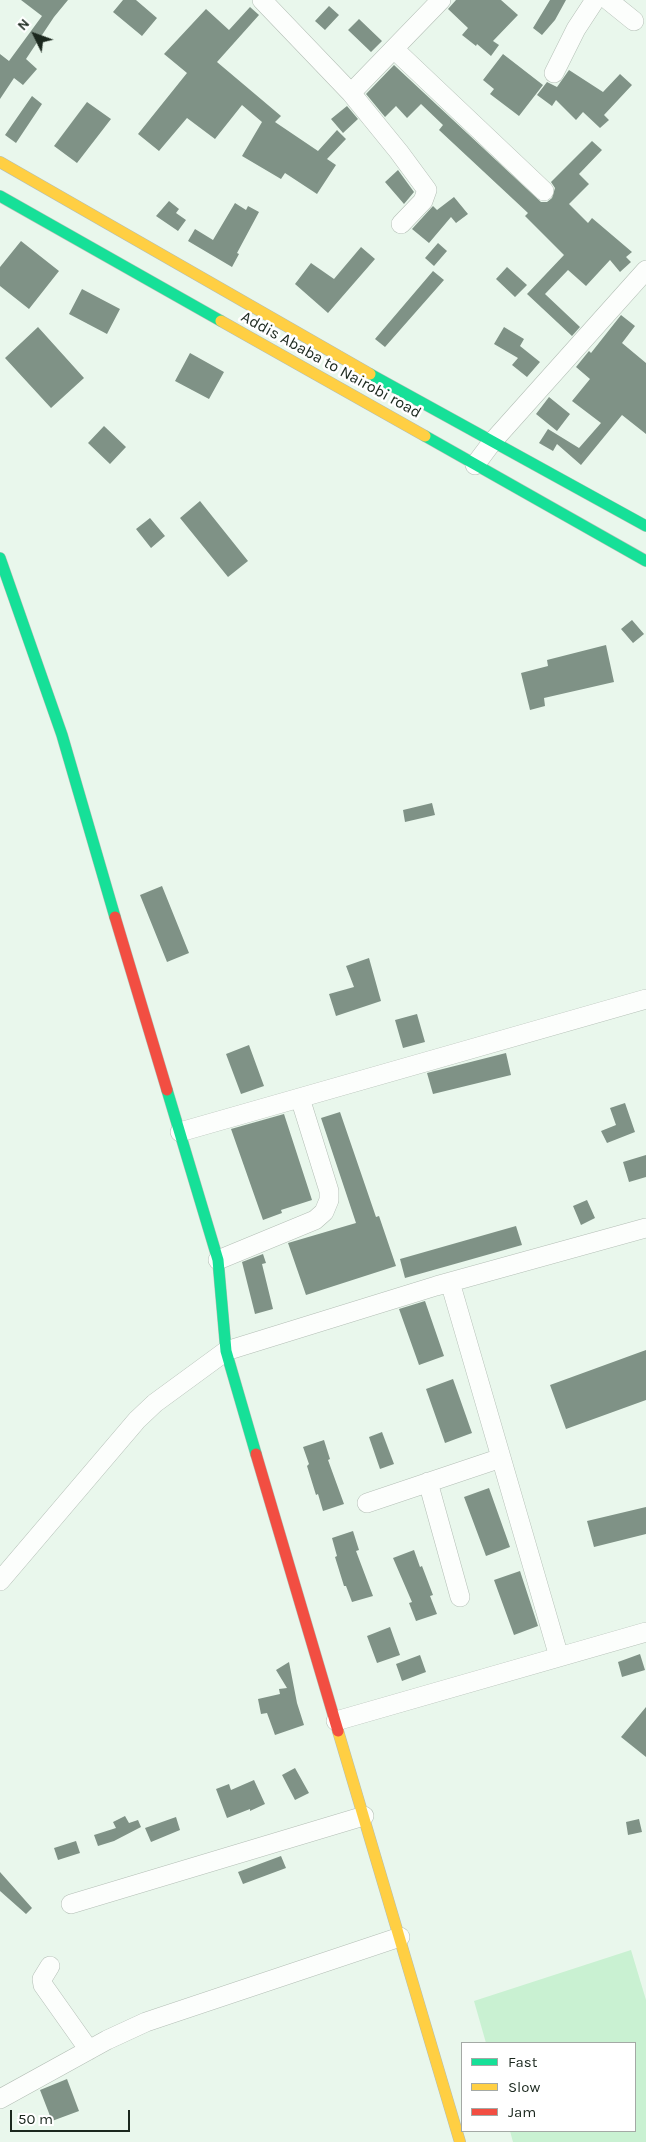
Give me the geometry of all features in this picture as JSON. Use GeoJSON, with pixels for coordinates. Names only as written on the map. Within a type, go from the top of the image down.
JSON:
{"type":"FeatureCollection","features":[{"type":"Feature","properties":{"kind":"main road","name":"Addis Ababa to Nairobi road"},"geometry":{"type":"LineString","coordinates":[[0,162],[294,332],[646,526]]}},
{"type":"Feature","properties":{"kind":"main road","name":"Addis Ababa to Nairobi road"},"geometry":{"type":"LineString","coordinates":[[0,196],[646,561]]}},
{"type":"Feature","properties":{"kind":"main road"},"geometry":{"type":"LineString","coordinates":[[0,558],[62,735],[141,1008],[218,1260],[226,1351],[460,2142]]}},
{"type":"Feature","properties":{"kind":"street"},"geometry":{"type":"LineString","coordinates":[[262,0],[351,93],[427,190],[423,201],[401,224]]}},
{"type":"Feature","properties":{"kind":"street"},"geometry":{"type":"LineString","coordinates":[[351,93],[441,0]]}},
{"type":"Feature","properties":{"kind":"street"},"geometry":{"type":"LineString","coordinates":[[554,73],[576,29],[595,0]]}},
{"type":"Feature","properties":{"kind":"street"},"geometry":{"type":"LineString","coordinates":[[608,0],[634,21]]}},
{"type":"Feature","properties":{"kind":"street"},"geometry":{"type":"LineString","coordinates":[[394,49],[544,191]]}},
{"type":"Feature","properties":{"kind":"street"},"geometry":{"type":"LineString","coordinates":[[475,465],[493,442],[646,270]]}},
{"type":"Feature","properties":{"kind":"street"},"geometry":{"type":"LineString","coordinates":[[180,1132],[646,999]]}},
{"type":"Feature","properties":{"kind":"street"},"geometry":{"type":"LineString","coordinates":[[218,1260],[315,1220],[324,1212],[329,1200],[329,1191],[300,1098]]}},
{"type":"Feature","properties":{"kind":"street"},"geometry":{"type":"LineString","coordinates":[[0,1581],[136,1420],[155,1402],[226,1351],[450,1282],[646,1228]]}},
{"type":"Feature","properties":{"kind":"street"},"geometry":{"type":"LineString","coordinates":[[450,1282],[559,1657]]}},
{"type":"Feature","properties":{"kind":"street"},"geometry":{"type":"LineString","coordinates":[[367,1503],[501,1458]]}},
{"type":"Feature","properties":{"kind":"street"},"geometry":{"type":"LineString","coordinates":[[428,1482],[460,1597]]}},
{"type":"Feature","properties":{"kind":"street"},"geometry":{"type":"LineString","coordinates":[[336,1722],[646,1632]]}},
{"type":"Feature","properties":{"kind":"street"},"geometry":{"type":"LineString","coordinates":[[71,1904],[364,1816]]}},
{"type":"Feature","properties":{"kind":"street"},"geometry":{"type":"LineString","coordinates":[[0,2099],[89,2050],[146,2022],[400,1936]]}},
{"type":"Feature","properties":{"kind":"street"},"geometry":{"type":"LineString","coordinates":[[50,1966],[42,1979],[43,1985],[89,2050]]}},
{"type":"Feature","properties":{"kind":"green space"},"geometry":{"type":"Polygon","coordinates":[[[631,1950],[646,2000],[646,2142],[513,2142],[510,2132],[636,2132],[636,2042],[486,2042],[474,2001],[631,1950]]]}},
{"type":"Feature","properties":{"kind":"building"},"geometry":{"type":"Polygon","coordinates":[[[21,0],[68,0],[54,17],[26,59],[37,69],[23,85],[14,78],[0,99],[0,54],[9,61],[42,16],[21,0]]]}},
{"type":"Feature","properties":{"kind":"building"},"geometry":{"type":"Polygon","coordinates":[[[123,0],[136,0],[157,18],[142,36],[113,12],[123,0]]]}},
{"type":"Feature","properties":{"kind":"building"},"geometry":{"type":"Polygon","coordinates":[[[456,0],[501,0],[518,15],[493,41],[499,45],[491,56],[477,44],[476,46],[462,35],[468,28],[448,9],[456,0]]]}},
{"type":"Feature","properties":{"kind":"building"},"geometry":{"type":"Polygon","coordinates":[[[550,0],[566,0],[555,20],[542,35],[533,28],[550,0]]]}},
{"type":"Feature","properties":{"kind":"building"},"geometry":{"type":"Polygon","coordinates":[[[329,6],[339,15],[325,30],[315,21],[329,6]]]}},
{"type":"Feature","properties":{"kind":"building"},"geometry":{"type":"Polygon","coordinates":[[[250,7],[259,15],[217,62],[281,116],[275,122],[318,151],[337,130],[346,139],[327,159],[336,165],[317,194],[285,173],[281,179],[242,156],[262,122],[242,105],[215,139],[187,118],[159,151],[138,134],[187,73],[164,54],[206,9],[229,30],[250,7]]]}},
{"type":"Feature","properties":{"kind":"building"},"geometry":{"type":"Polygon","coordinates":[[[359,19],[382,41],[371,52],[348,30],[359,19]]]}},
{"type":"Feature","properties":{"kind":"building"},"geometry":{"type":"Polygon","coordinates":[[[503,54],[543,85],[519,116],[490,94],[494,89],[483,80],[503,54]]]}},
{"type":"Feature","properties":{"kind":"building"},"geometry":{"type":"Polygon","coordinates":[[[394,65],[541,202],[547,202],[552,198],[555,188],[551,182],[592,141],[602,150],[579,174],[589,184],[569,204],[588,223],[592,218],[632,252],[626,257],[631,262],[620,272],[610,260],[586,286],[568,270],[545,294],[580,327],[572,336],[527,294],[564,255],[525,216],[528,213],[439,130],[443,125],[421,104],[407,118],[396,106],[385,117],[366,94],[394,65]]]}},
{"type":"Feature","properties":{"kind":"building"},"geometry":{"type":"Polygon","coordinates":[[[569,70],[603,92],[620,74],[632,85],[604,115],[609,120],[600,128],[583,112],[576,120],[556,100],[552,106],[537,95],[547,82],[557,87],[569,70]]]}},
{"type":"Feature","properties":{"kind":"building"},"geometry":{"type":"Polygon","coordinates":[[[32,96],[42,104],[16,143],[5,135],[32,96]]]}},
{"type":"Feature","properties":{"kind":"building"},"geometry":{"type":"Polygon","coordinates":[[[87,102],[111,119],[77,163],[54,146],[87,102]]]}},
{"type":"Feature","properties":{"kind":"building"},"geometry":{"type":"Polygon","coordinates":[[[347,106],[358,119],[343,133],[331,119],[347,106]]]}},
{"type":"Feature","properties":{"kind":"building"},"geometry":{"type":"Polygon","coordinates":[[[398,170],[414,192],[404,204],[385,182],[398,170]]]}},
{"type":"Feature","properties":{"kind":"building"},"geometry":{"type":"Polygon","coordinates":[[[454,197],[468,214],[456,223],[451,217],[429,243],[412,229],[433,206],[437,210],[454,197]]]}},
{"type":"Feature","properties":{"kind":"building"},"geometry":{"type":"Polygon","coordinates":[[[169,201],[179,209],[176,213],[186,220],[178,231],[156,216],[169,201]]]}},
{"type":"Feature","properties":{"kind":"building"},"geometry":{"type":"Polygon","coordinates":[[[235,203],[246,210],[248,206],[259,212],[237,253],[239,254],[232,267],[188,241],[195,229],[213,240],[235,203]]]}},
{"type":"Feature","properties":{"kind":"building"},"geometry":{"type":"Polygon","coordinates":[[[21,241],[59,271],[29,309],[0,286],[0,267],[21,241]]]}},
{"type":"Feature","properties":{"kind":"building"},"geometry":{"type":"Polygon","coordinates":[[[438,243],[447,251],[434,266],[425,258],[438,243]]]}},
{"type":"Feature","properties":{"kind":"building"},"geometry":{"type":"Polygon","coordinates":[[[361,247],[375,259],[328,313],[295,284],[311,263],[334,279],[361,247]]]}},
{"type":"Feature","properties":{"kind":"building"},"geometry":{"type":"Polygon","coordinates":[[[507,267],[527,285],[515,297],[496,279],[507,267]]]}},
{"type":"Feature","properties":{"kind":"building"},"geometry":{"type":"Polygon","coordinates":[[[433,271],[444,280],[385,347],[375,339],[433,271]]]}},
{"type":"Feature","properties":{"kind":"building"},"geometry":{"type":"Polygon","coordinates":[[[82,289],[120,309],[107,334],[69,314],[82,289]]]}},
{"type":"Feature","properties":{"kind":"building"},"geometry":{"type":"Polygon","coordinates":[[[621,315],[635,326],[622,343],[646,363],[646,434],[622,415],[581,465],[557,444],[553,451],[539,443],[548,429],[579,448],[601,423],[572,401],[590,379],[576,367],[589,351],[591,353],[621,315]]]}},
{"type":"Feature","properties":{"kind":"building"},"geometry":{"type":"Polygon","coordinates":[[[38,327],[84,378],[51,408],[5,358],[38,327]]]}},
{"type":"Feature","properties":{"kind":"building"},"geometry":{"type":"Polygon","coordinates":[[[504,327],[524,339],[520,346],[540,362],[527,377],[512,365],[518,358],[494,344],[504,327]]]}},
{"type":"Feature","properties":{"kind":"building"},"geometry":{"type":"Polygon","coordinates":[[[190,353],[224,372],[209,399],[175,381],[190,353]]]}},
{"type":"Feature","properties":{"kind":"building"},"geometry":{"type":"Polygon","coordinates":[[[549,397],[570,414],[557,431],[536,414],[549,397]]]}},
{"type":"Feature","properties":{"kind":"building"},"geometry":{"type":"Polygon","coordinates":[[[104,426],[126,447],[110,464],[88,443],[104,426]]]}},
{"type":"Feature","properties":{"kind":"building"},"geometry":{"type":"Polygon","coordinates":[[[200,501],[248,561],[228,577],[180,518],[200,501]]]}},
{"type":"Feature","properties":{"kind":"building"},"geometry":{"type":"Polygon","coordinates":[[[150,518],[165,536],[151,548],[136,529],[150,518]]]}},
{"type":"Feature","properties":{"kind":"building"},"geometry":{"type":"Polygon","coordinates":[[[632,620],[644,634],[633,643],[621,629],[632,620]]]}},
{"type":"Feature","properties":{"kind":"building"},"geometry":{"type":"Polygon","coordinates":[[[606,645],[614,682],[544,698],[545,706],[530,710],[521,673],[548,666],[547,660],[606,645]]]}},
{"type":"Feature","properties":{"kind":"building"},"geometry":{"type":"Polygon","coordinates":[[[432,803],[435,815],[405,822],[403,810],[432,803]]]}},
{"type":"Feature","properties":{"kind":"building"},"geometry":{"type":"Polygon","coordinates":[[[162,886],[189,953],[167,962],[140,895],[162,886]]]}},
{"type":"Feature","properties":{"kind":"building"},"geometry":{"type":"Polygon","coordinates":[[[369,958],[381,1001],[336,1016],[329,994],[354,987],[346,966],[369,958]]]}},
{"type":"Feature","properties":{"kind":"building"},"geometry":{"type":"Polygon","coordinates":[[[417,1014],[425,1042],[403,1048],[395,1020],[417,1014]]]}},
{"type":"Feature","properties":{"kind":"building"},"geometry":{"type":"Polygon","coordinates":[[[249,1045],[264,1086],[241,1094],[226,1054],[249,1045]]]}},
{"type":"Feature","properties":{"kind":"building"},"geometry":{"type":"Polygon","coordinates":[[[506,1053],[511,1075],[433,1094],[427,1073],[506,1053]]]}},
{"type":"Feature","properties":{"kind":"building"},"geometry":{"type":"Polygon","coordinates":[[[625,1103],[635,1132],[607,1143],[601,1131],[616,1125],[610,1108],[625,1103]]]}},
{"type":"Feature","properties":{"kind":"building"},"geometry":{"type":"Polygon","coordinates":[[[340,1112],[376,1217],[379,1216],[396,1266],[306,1295],[288,1243],[356,1223],[321,1118],[340,1112]]]}},
{"type":"Feature","properties":{"kind":"building"},"geometry":{"type":"Polygon","coordinates":[[[284,1114],[312,1200],[281,1210],[282,1213],[263,1220],[231,1129],[284,1114]]]}},
{"type":"Feature","properties":{"kind":"building"},"geometry":{"type":"Polygon","coordinates":[[[646,1155],[646,1177],[629,1182],[623,1162],[646,1155]]]}},
{"type":"Feature","properties":{"kind":"building"},"geometry":{"type":"Polygon","coordinates":[[[587,1200],[595,1218],[581,1225],[573,1206],[587,1200]]]}},
{"type":"Feature","properties":{"kind":"building"},"geometry":{"type":"Polygon","coordinates":[[[516,1226],[522,1245],[405,1278],[400,1259],[516,1226]]]}},
{"type":"Feature","properties":{"kind":"building"},"geometry":{"type":"Polygon","coordinates":[[[263,1254],[266,1263],[262,1264],[273,1309],[255,1314],[242,1262],[263,1254]]]}},
{"type":"Feature","properties":{"kind":"building"},"geometry":{"type":"Polygon","coordinates":[[[425,1301],[444,1356],[419,1365],[399,1309],[425,1301]]]}},
{"type":"Feature","properties":{"kind":"building"},"geometry":{"type":"Polygon","coordinates":[[[646,1350],[646,1400],[566,1429],[550,1385],[646,1350]]]}},
{"type":"Feature","properties":{"kind":"building"},"geometry":{"type":"Polygon","coordinates":[[[453,1379],[472,1433],[445,1443],[426,1389],[453,1379]]]}},
{"type":"Feature","properties":{"kind":"building"},"geometry":{"type":"Polygon","coordinates":[[[382,1432],[394,1464],[380,1469],[369,1437],[382,1432]]]}},
{"type":"Feature","properties":{"kind":"building"},"geometry":{"type":"Polygon","coordinates":[[[324,1440],[330,1459],[328,1460],[344,1504],[323,1511],[318,1494],[316,1495],[303,1447],[324,1440]]]}},
{"type":"Feature","properties":{"kind":"building"},"geometry":{"type":"Polygon","coordinates":[[[489,1488],[510,1547],[486,1556],[464,1497],[489,1488]]]}},
{"type":"Feature","properties":{"kind":"building"},"geometry":{"type":"Polygon","coordinates":[[[646,1507],[646,1534],[594,1547],[587,1521],[646,1507]]]}},
{"type":"Feature","properties":{"kind":"building"},"geometry":{"type":"Polygon","coordinates":[[[353,1531],[359,1550],[356,1551],[373,1596],[352,1602],[346,1586],[344,1586],[335,1557],[337,1556],[332,1538],[353,1531]]]}},
{"type":"Feature","properties":{"kind":"building"},"geometry":{"type":"Polygon","coordinates":[[[414,1550],[433,1595],[430,1596],[437,1614],[416,1621],[409,1603],[412,1602],[393,1558],[414,1550]]]}},
{"type":"Feature","properties":{"kind":"building"},"geometry":{"type":"Polygon","coordinates":[[[520,1571],[538,1626],[514,1635],[494,1580],[520,1571]]]}},
{"type":"Feature","properties":{"kind":"building"},"geometry":{"type":"Polygon","coordinates":[[[390,1627],[400,1655],[377,1663],[367,1636],[390,1627]]]}},
{"type":"Feature","properties":{"kind":"building"},"geometry":{"type":"Polygon","coordinates":[[[640,1654],[645,1670],[622,1677],[618,1662],[640,1654]]]}},
{"type":"Feature","properties":{"kind":"building"},"geometry":{"type":"Polygon","coordinates":[[[420,1655],[426,1672],[402,1681],[396,1664],[420,1655]]]}},
{"type":"Feature","properties":{"kind":"building"},"geometry":{"type":"Polygon","coordinates":[[[289,1662],[297,1703],[304,1725],[275,1735],[267,1713],[261,1714],[258,1699],[280,1694],[279,1689],[287,1688],[276,1670],[289,1662]]]}},
{"type":"Feature","properties":{"kind":"building"},"geometry":{"type":"Polygon","coordinates":[[[646,1707],[646,1757],[621,1737],[646,1707]]]}},
{"type":"Feature","properties":{"kind":"building"},"geometry":{"type":"Polygon","coordinates":[[[295,1768],[309,1793],[295,1800],[282,1775],[295,1768]]]}},
{"type":"Feature","properties":{"kind":"building"},"geometry":{"type":"Polygon","coordinates":[[[254,1780],[265,1804],[227,1818],[216,1789],[229,1784],[231,1790],[254,1780]]]}},
{"type":"Feature","properties":{"kind":"building"},"geometry":{"type":"Polygon","coordinates":[[[125,1816],[129,1823],[138,1820],[141,1827],[114,1841],[98,1846],[94,1835],[116,1828],[113,1822],[125,1816]]]}},
{"type":"Feature","properties":{"kind":"building"},"geometry":{"type":"Polygon","coordinates":[[[176,1817],[180,1830],[151,1842],[145,1828],[176,1817]]]}},
{"type":"Feature","properties":{"kind":"building"},"geometry":{"type":"Polygon","coordinates":[[[639,1819],[642,1832],[628,1835],[626,1822],[639,1819]]]}},
{"type":"Feature","properties":{"kind":"building"},"geometry":{"type":"Polygon","coordinates":[[[76,1841],[80,1853],[58,1860],[54,1848],[76,1841]]]}},
{"type":"Feature","properties":{"kind":"building"},"geometry":{"type":"Polygon","coordinates":[[[281,1856],[286,1868],[243,1884],[238,1872],[281,1856]]]}},
{"type":"Feature","properties":{"kind":"building"},"geometry":{"type":"Polygon","coordinates":[[[0,1872],[32,1908],[26,1914],[0,1891],[0,1872]]]}},
{"type":"Feature","properties":{"kind":"building"},"geometry":{"type":"Polygon","coordinates":[[[67,2079],[79,2111],[52,2121],[40,2090],[67,2079]]]}},
{"type":"Feature","properties":{"kind":"traffic: fast"},"geometry":{"type":"LineString","coordinates":[[0,196],[221,321]]}},
{"type":"Feature","properties":{"kind":"traffic: fast"},"geometry":{"type":"LineString","coordinates":[[370,374],[646,526]]}},
{"type":"Feature","properties":{"kind":"traffic: fast"},"geometry":{"type":"LineString","coordinates":[[425,436],[646,561]]}},
{"type":"Feature","properties":{"kind":"traffic: fast"},"geometry":{"type":"LineString","coordinates":[[0,558],[62,735],[115,917]]}},
{"type":"Feature","properties":{"kind":"traffic: fast"},"geometry":{"type":"LineString","coordinates":[[167,1090],[218,1260],[226,1351],[256,1454]]}},
{"type":"Feature","properties":{"kind":"traffic: slow"},"geometry":{"type":"LineString","coordinates":[[0,162],[370,374]]}},
{"type":"Feature","properties":{"kind":"traffic: slow"},"geometry":{"type":"LineString","coordinates":[[221,321],[425,436]]}},
{"type":"Feature","properties":{"kind":"traffic: slow"},"geometry":{"type":"LineString","coordinates":[[338,1731],[460,2142]]}},
{"type":"Feature","properties":{"kind":"traffic: jam"},"geometry":{"type":"LineString","coordinates":[[115,917],[167,1090]]}},
{"type":"Feature","properties":{"kind":"traffic: jam"},"geometry":{"type":"LineString","coordinates":[[256,1454],[338,1731]]}}]}
